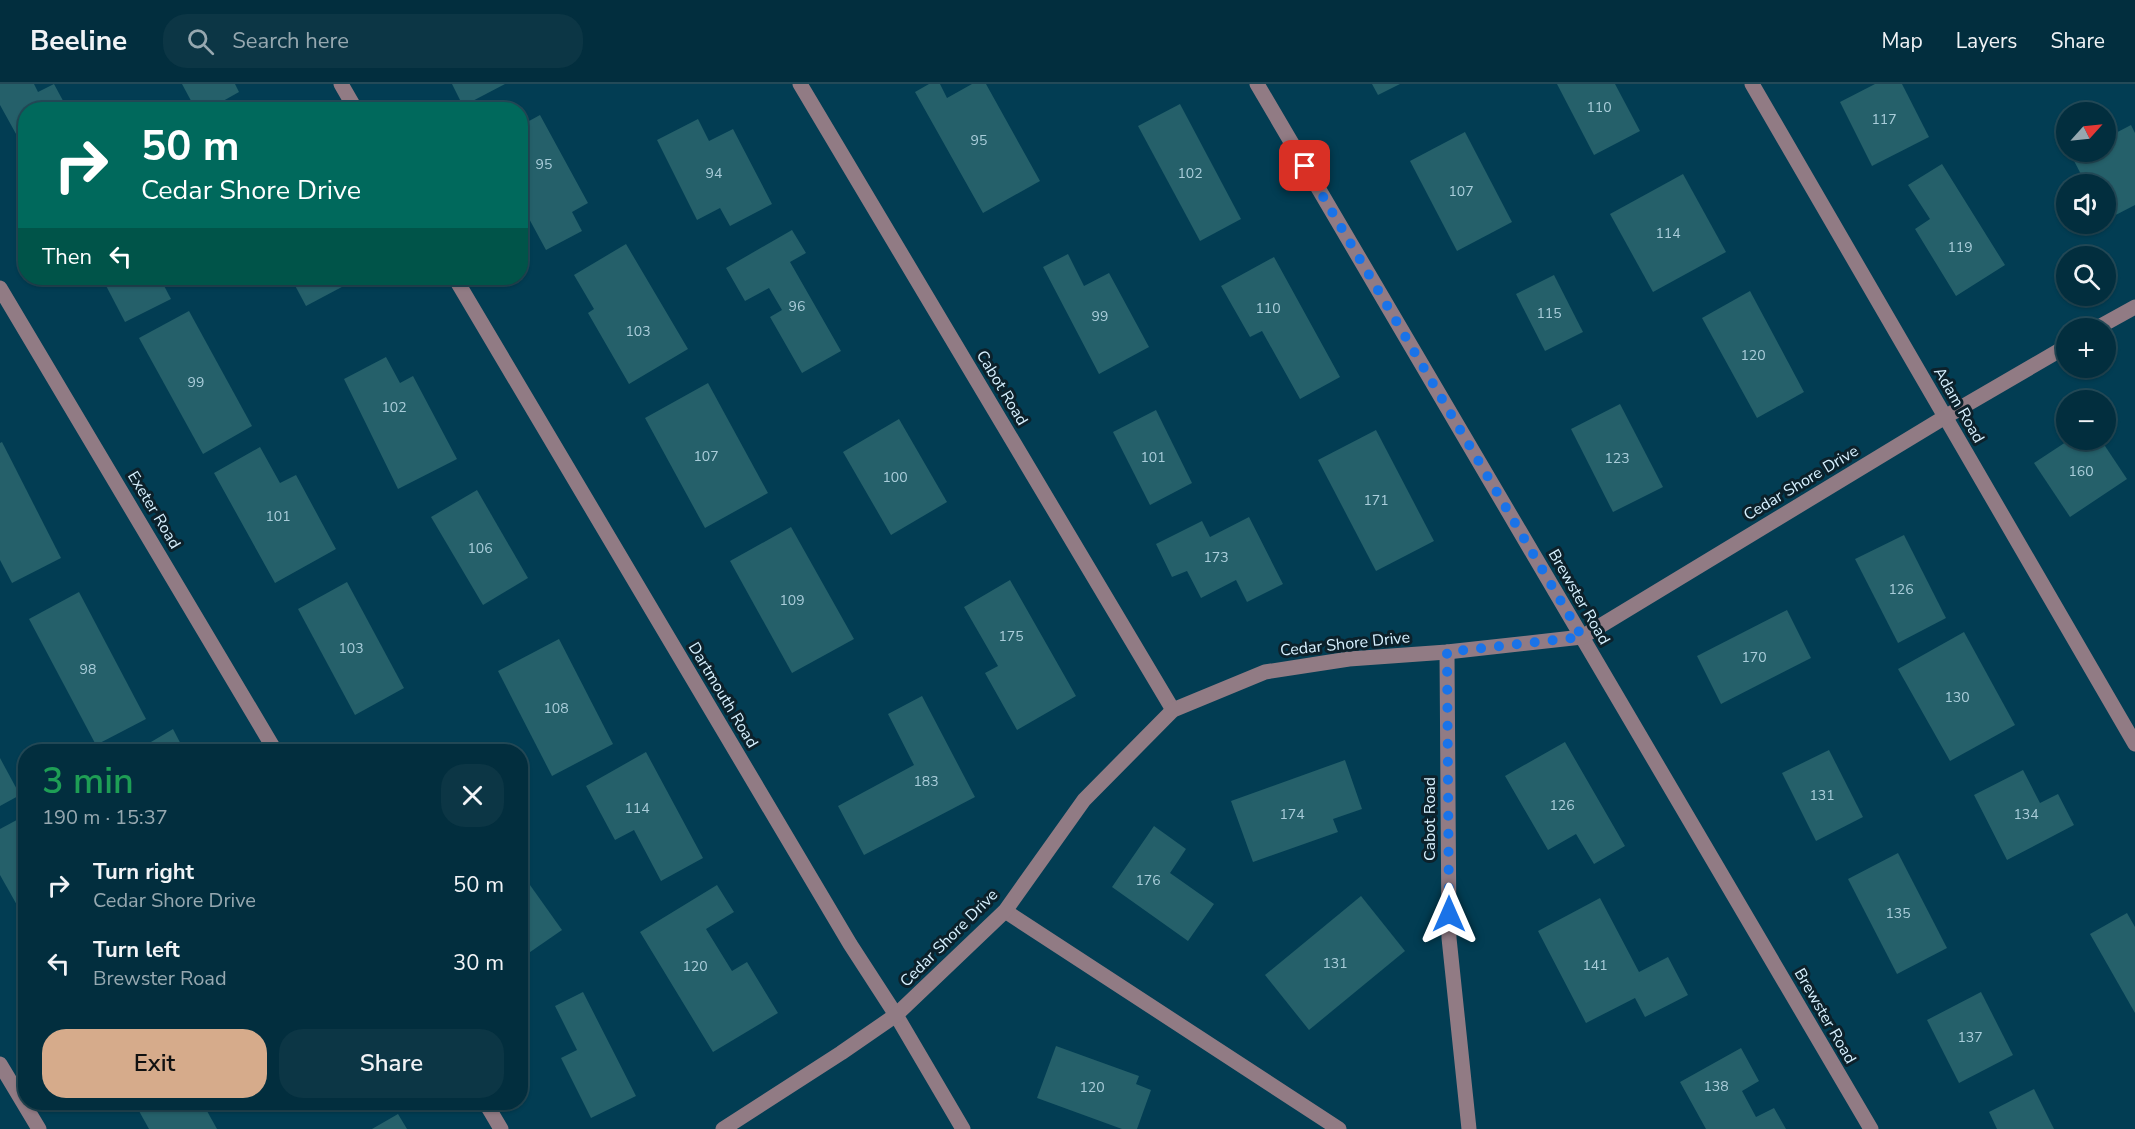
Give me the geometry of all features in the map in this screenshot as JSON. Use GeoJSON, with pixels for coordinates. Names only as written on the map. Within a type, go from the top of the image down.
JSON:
{"type":"FeatureCollection","features":[{"type":"Feature","properties":{"kind":"street"},"geometry":{"type":"LineString","coordinates":[[340,84],[351,102]]}},
{"type":"Feature","properties":{"kind":"street","name":"Cabot Road"},"geometry":{"type":"LineString","coordinates":[[800,84],[1173,710]]}},
{"type":"Feature","properties":{"kind":"street","name":"Brewster Road"},"geometry":{"type":"LineString","coordinates":[[1257,84],[1870,1129]]}},
{"type":"Feature","properties":{"kind":"street","name":"Adam Road"},"geometry":{"type":"LineString","coordinates":[[1752,84],[2135,744]]}},
{"type":"Feature","properties":{"kind":"street","name":"Dartmouth Road"},"geometry":{"type":"LineString","coordinates":[[459,285],[850,944],[897,1015],[963,1129]]}},
{"type":"Feature","properties":{"kind":"street","name":"Exeter Road"},"geometry":{"type":"LineString","coordinates":[[0,288],[271,744]]}},
{"type":"Feature","properties":{"kind":"street"},"geometry":{"type":"LineString","coordinates":[[2115,318],[2135,307]]}},
{"type":"Feature","properties":{"kind":"street","name":"Cedar Shore Drive"},"geometry":{"type":"LineString","coordinates":[[723,1129],[897,1015],[1005,911],[1084,800],[1173,710],[1266,672],[1349,659],[1447,652],[1582,637],[2056,352]]}},
{"type":"Feature","properties":{"kind":"street","name":"Cabot Road"},"geometry":{"type":"LineString","coordinates":[[1447,652],[1449,938],[1469,1129]]}},
{"type":"Feature","properties":{"kind":"street"},"geometry":{"type":"LineString","coordinates":[[1005,911],[1339,1129]]}},
{"type":"Feature","properties":{"kind":"street"},"geometry":{"type":"LineString","coordinates":[[0,1064],[18,1094]]}},
{"type":"Feature","properties":{"kind":"street"},"geometry":{"type":"LineString","coordinates":[[28,1110],[39,1129]]}},
{"type":"Feature","properties":{"kind":"street"},"geometry":{"type":"LineString","coordinates":[[490,1110],[501,1129]]}},
{"type":"Feature","properties":{"kind":"building"},"geometry":{"type":"Polygon","coordinates":[[[0,84],[34,84],[38,92],[54,84],[64,102],[18,102],[18,138],[0,105],[0,84]]]}},
{"type":"Feature","properties":{"kind":"building"},"geometry":{"type":"Polygon","coordinates":[[[182,84],[235,84],[239,92],[221,102],[192,102],[182,84]]]}},
{"type":"Feature","properties":{"kind":"building"},"geometry":{"type":"Polygon","coordinates":[[[452,84],[505,84],[471,102],[461,102],[452,84]]]}},
{"type":"Feature","properties":{"kind":"building"},"geometry":{"type":"Polygon","coordinates":[[[929,84],[940,84],[947,98],[972,84],[986,84],[1040,181],[983,213],[915,92],[929,84]]]}},
{"type":"Feature","properties":{"kind":"building"},"geometry":{"type":"Polygon","coordinates":[[[1372,84],[1400,84],[1378,95],[1372,84]]]}},
{"type":"Feature","properties":{"kind":"building"},"geometry":{"type":"Polygon","coordinates":[[[1557,84],[1615,84],[1640,131],[1594,155],[1557,84]]]}},
{"type":"Feature","properties":{"kind":"building"},"geometry":{"type":"Polygon","coordinates":[[[1875,84],[1902,84],[1929,137],[1872,166],[1840,102],[1875,84]]]}},
{"type":"Feature","properties":{"kind":"building"},"geometry":{"type":"Polygon","coordinates":[[[1180,104],[1241,219],[1200,241],[1138,126],[1180,104]]]}},
{"type":"Feature","properties":{"kind":"building"},"geometry":{"type":"Polygon","coordinates":[[[540,115],[588,203],[572,212],[582,231],[546,250],[528,217],[528,122],[540,115]]]}},
{"type":"Feature","properties":{"kind":"building"},"geometry":{"type":"Polygon","coordinates":[[[698,119],[709,141],[733,129],[772,204],[730,226],[720,208],[697,220],[657,140],[698,119]]]}},
{"type":"Feature","properties":{"kind":"building"},"geometry":{"type":"Polygon","coordinates":[[[2131,125],[2135,133],[2135,205],[2116,215],[2116,174],[2081,174],[2075,162],[2116,162],[2116,133],[2131,125]]]}},
{"type":"Feature","properties":{"kind":"building"},"geometry":{"type":"Polygon","coordinates":[[[1465,132],[1512,222],[1457,251],[1410,161],[1465,132]]]}},
{"type":"Feature","properties":{"kind":"building"},"geometry":{"type":"Polygon","coordinates":[[[1942,164],[2005,265],[1956,296],[1915,229],[1930,219],[1908,185],[1942,164]]]}},
{"type":"Feature","properties":{"kind":"building"},"geometry":{"type":"Polygon","coordinates":[[[1683,174],[1726,252],[1653,292],[1610,214],[1683,174]]]}},
{"type":"Feature","properties":{"kind":"building"},"geometry":{"type":"Polygon","coordinates":[[[792,230],[806,253],[790,262],[841,351],[802,373],[770,317],[782,310],[769,288],[745,301],[726,268],[792,230]]]}},
{"type":"Feature","properties":{"kind":"building"},"geometry":{"type":"Polygon","coordinates":[[[626,244],[688,349],[629,384],[588,313],[594,309],[574,275],[626,244]]]}},
{"type":"Feature","properties":{"kind":"building"},"geometry":{"type":"Polygon","coordinates":[[[1068,254],[1084,286],[1109,273],[1149,347],[1099,374],[1043,267],[1068,254]]]}},
{"type":"Feature","properties":{"kind":"building"},"geometry":{"type":"Polygon","coordinates":[[[1274,257],[1340,377],[1300,399],[1262,331],[1250,337],[1221,286],[1274,257]]]}},
{"type":"Feature","properties":{"kind":"building"},"geometry":{"type":"Polygon","coordinates":[[[1554,275],[1583,332],[1545,351],[1516,294],[1554,275]]]}},
{"type":"Feature","properties":{"kind":"building"},"geometry":{"type":"Polygon","coordinates":[[[106,285],[164,285],[171,299],[125,322],[106,285]]]}},
{"type":"Feature","properties":{"kind":"building"},"geometry":{"type":"Polygon","coordinates":[[[295,285],[346,285],[306,306],[295,285]]]}},
{"type":"Feature","properties":{"kind":"building"},"geometry":{"type":"Polygon","coordinates":[[[1750,291],[1804,392],[1757,418],[1702,318],[1750,291]]]}},
{"type":"Feature","properties":{"kind":"building"},"geometry":{"type":"Polygon","coordinates":[[[189,311],[252,426],[203,454],[139,338],[189,311]]]}},
{"type":"Feature","properties":{"kind":"building"},"geometry":{"type":"Polygon","coordinates":[[[386,357],[400,383],[413,376],[457,459],[398,489],[344,379],[386,357]]]}},
{"type":"Feature","properties":{"kind":"building"},"geometry":{"type":"Polygon","coordinates":[[[708,383],[768,493],[705,528],[645,418],[708,383]]]}},
{"type":"Feature","properties":{"kind":"building"},"geometry":{"type":"Polygon","coordinates":[[[1620,404],[1663,487],[1613,512],[1571,429],[1620,404]]]}},
{"type":"Feature","properties":{"kind":"building"},"geometry":{"type":"Polygon","coordinates":[[[1156,410],[1192,483],[1150,505],[1113,432],[1156,410]]]}},
{"type":"Feature","properties":{"kind":"building"},"geometry":{"type":"Polygon","coordinates":[[[899,419],[947,502],[891,535],[843,452],[899,419]]]}},
{"type":"Feature","properties":{"kind":"building"},"geometry":{"type":"Polygon","coordinates":[[[1376,430],[1434,541],[1376,571],[1318,460],[1376,430]]]}},
{"type":"Feature","properties":{"kind":"building"},"geometry":{"type":"Polygon","coordinates":[[[2,442],[61,558],[12,583],[0,560],[0,443],[2,442]]]}},
{"type":"Feature","properties":{"kind":"building"},"geometry":{"type":"Polygon","coordinates":[[[260,447],[280,483],[296,475],[336,549],[275,583],[214,473],[260,447]]]}},
{"type":"Feature","properties":{"kind":"building"},"geometry":{"type":"Polygon","coordinates":[[[2056,449],[2108,450],[2127,479],[2070,517],[2034,463],[2056,449]]]}},
{"type":"Feature","properties":{"kind":"building"},"geometry":{"type":"Polygon","coordinates":[[[477,490],[528,578],[483,605],[431,517],[477,490]]]}},
{"type":"Feature","properties":{"kind":"building"},"geometry":{"type":"Polygon","coordinates":[[[1249,517],[1283,584],[1247,602],[1236,580],[1201,598],[1187,571],[1172,577],[1156,544],[1202,521],[1210,537],[1249,517]]]}},
{"type":"Feature","properties":{"kind":"building"},"geometry":{"type":"Polygon","coordinates":[[[791,527],[854,639],[792,673],[730,561],[791,527]]]}},
{"type":"Feature","properties":{"kind":"building"},"geometry":{"type":"Polygon","coordinates":[[[1904,535],[1946,618],[1898,643],[1855,559],[1904,535]]]}},
{"type":"Feature","properties":{"kind":"building"},"geometry":{"type":"Polygon","coordinates":[[[1010,580],[1076,696],[1017,730],[985,673],[998,666],[964,607],[1010,580]]]}},
{"type":"Feature","properties":{"kind":"building"},"geometry":{"type":"Polygon","coordinates":[[[347,582],[404,688],[355,715],[298,609],[347,582]]]}},
{"type":"Feature","properties":{"kind":"building"},"geometry":{"type":"Polygon","coordinates":[[[79,592],[146,719],[95,744],[29,619],[79,592]]]}},
{"type":"Feature","properties":{"kind":"building"},"geometry":{"type":"Polygon","coordinates":[[[1787,610],[1811,658],[1721,704],[1697,656],[1787,610]]]}},
{"type":"Feature","properties":{"kind":"building"},"geometry":{"type":"Polygon","coordinates":[[[1964,632],[2015,725],[1950,761],[1898,669],[1964,632]]]}},
{"type":"Feature","properties":{"kind":"building"},"geometry":{"type":"Polygon","coordinates":[[[559,639],[613,744],[552,776],[498,671],[559,639]]]}},
{"type":"Feature","properties":{"kind":"building"},"geometry":{"type":"Polygon","coordinates":[[[922,696],[975,797],[864,855],[838,806],[914,765],[888,714],[922,696]]]}},
{"type":"Feature","properties":{"kind":"building"},"geometry":{"type":"Polygon","coordinates":[[[173,729],[181,744],[148,744],[173,729]]]}},
{"type":"Feature","properties":{"kind":"building"},"geometry":{"type":"Polygon","coordinates":[[[1565,742],[1625,846],[1594,864],[1576,834],[1548,850],[1505,776],[1565,742]]]}},
{"type":"Feature","properties":{"kind":"building"},"geometry":{"type":"Polygon","coordinates":[[[1829,750],[1863,817],[1816,841],[1782,773],[1829,750]]]}},
{"type":"Feature","properties":{"kind":"building"},"geometry":{"type":"Polygon","coordinates":[[[646,752],[703,858],[661,881],[634,830],[615,840],[586,786],[646,752]]]}},
{"type":"Feature","properties":{"kind":"building"},"geometry":{"type":"Polygon","coordinates":[[[0,758],[18,791],[18,796],[0,806],[0,758]]]}},
{"type":"Feature","properties":{"kind":"building"},"geometry":{"type":"Polygon","coordinates":[[[1345,760],[1362,809],[1333,819],[1338,832],[1253,862],[1231,801],[1345,760]]]}},
{"type":"Feature","properties":{"kind":"building"},"geometry":{"type":"Polygon","coordinates":[[[2023,770],[2040,803],[2058,794],[2074,825],[2007,860],[1974,795],[2023,770]]]}},
{"type":"Feature","properties":{"kind":"building"},"geometry":{"type":"Polygon","coordinates":[[[18,819],[18,907],[0,875],[0,829],[18,819]]]}},
{"type":"Feature","properties":{"kind":"building"},"geometry":{"type":"Polygon","coordinates":[[[1154,826],[1186,849],[1170,873],[1214,904],[1188,941],[1112,887],[1154,826]]]}},
{"type":"Feature","properties":{"kind":"building"},"geometry":{"type":"Polygon","coordinates":[[[1898,853],[1947,948],[1897,974],[1848,879],[1898,853]]]}},
{"type":"Feature","properties":{"kind":"building"},"geometry":{"type":"Polygon","coordinates":[[[528,882],[562,930],[528,953],[528,882]]]}},
{"type":"Feature","properties":{"kind":"building"},"geometry":{"type":"Polygon","coordinates":[[[717,885],[734,912],[706,929],[732,971],[747,962],[778,1013],[713,1052],[640,932],[717,885]]]}},
{"type":"Feature","properties":{"kind":"building"},"geometry":{"type":"Polygon","coordinates":[[[1361,896],[1405,951],[1309,1030],[1265,975],[1361,896]]]}},
{"type":"Feature","properties":{"kind":"building"},"geometry":{"type":"Polygon","coordinates":[[[1600,898],[1639,972],[1668,957],[1688,995],[1645,1017],[1635,998],[1586,1023],[1538,931],[1600,898]]]}},
{"type":"Feature","properties":{"kind":"building"},"geometry":{"type":"Polygon","coordinates":[[[2127,913],[2135,927],[2135,1013],[2090,934],[2127,913]]]}},
{"type":"Feature","properties":{"kind":"building"},"geometry":{"type":"Polygon","coordinates":[[[583,992],[636,1096],[591,1118],[561,1058],[577,1050],[555,1006],[583,992]]]}},
{"type":"Feature","properties":{"kind":"building"},"geometry":{"type":"Polygon","coordinates":[[[1981,992],[2013,1055],[1959,1083],[1927,1020],[1981,992]]]}},
{"type":"Feature","properties":{"kind":"building"},"geometry":{"type":"Polygon","coordinates":[[[1056,1046],[1139,1076],[1136,1084],[1151,1090],[1137,1129],[1122,1129],[1037,1098],[1056,1046]]]}},
{"type":"Feature","properties":{"kind":"building"},"geometry":{"type":"Polygon","coordinates":[[[1741,1048],[1759,1081],[1742,1091],[1756,1117],[1774,1108],[1786,1129],[1706,1129],[1680,1082],[1741,1048]]]}},
{"type":"Feature","properties":{"kind":"building"},"geometry":{"type":"Polygon","coordinates":[[[2034,1089],[2054,1129],[1997,1129],[1989,1112],[2034,1089]]]}},
{"type":"Feature","properties":{"kind":"building"},"geometry":{"type":"Polygon","coordinates":[[[138,1110],[206,1110],[217,1129],[149,1129],[138,1110]]]}},
{"type":"Feature","properties":{"kind":"building"},"geometry":{"type":"Polygon","coordinates":[[[398,1114],[407,1129],[372,1129],[398,1114]]]}},
{"type":"Feature","properties":{"kind":"route"},"geometry":{"type":"LineString","coordinates":[[1305,166],[1582,637],[1447,652],[1449,914]]}}]}
